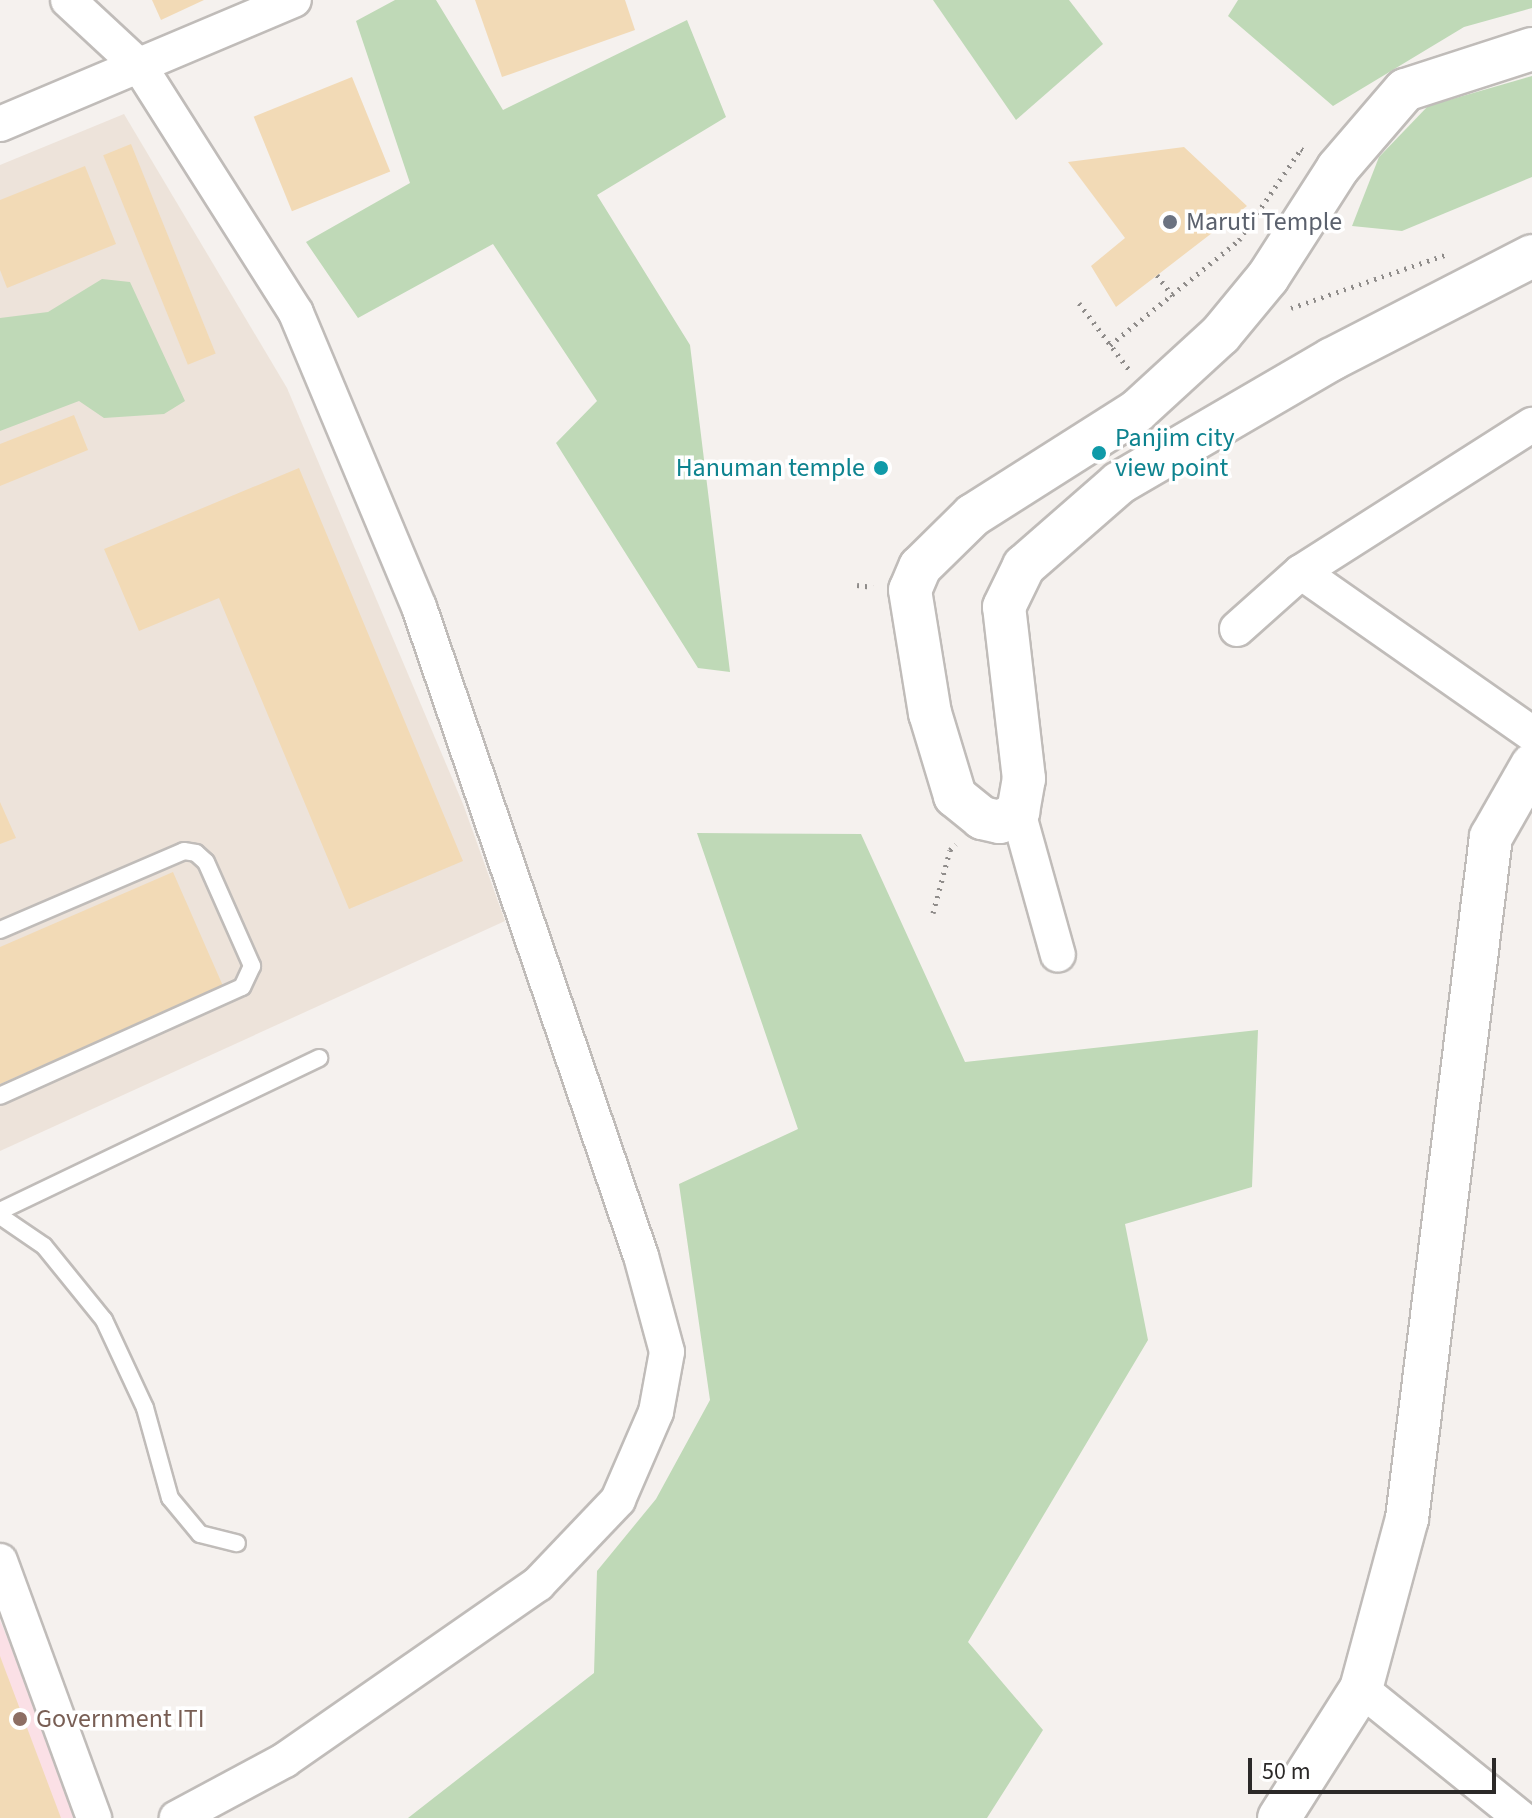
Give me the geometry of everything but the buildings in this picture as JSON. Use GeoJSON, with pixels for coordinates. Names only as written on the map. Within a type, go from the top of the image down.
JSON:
{"type":"FeatureCollection","features":[{"type":"Feature","properties":{"kind":"street"},"geometry":{"type":"LineString","coordinates":[[68,0],[140,67],[296,313],[419,607],[641,1256],[667,1352],[656,1412],[618,1500],[538,1584],[285,1760],[177,1818]]}},
{"type":"Feature","properties":{"kind":"street"},"geometry":{"type":"LineString","coordinates":[[0,124],[294,0]]}},
{"type":"Feature","properties":{"kind":"street"},"geometry":{"type":"LineString","coordinates":[[1058,955],[1000,815],[955,796],[930,713],[910,590],[920,567],[973,515],[1137,411],[1220,335],[1268,277],[1338,168],[1405,90],[1532,49]]}},
{"type":"Feature","properties":{"kind":"street"},"geometry":{"type":"LineString","coordinates":[[1000,815],[1024,779],[1004,607],[1024,566],[1119,483],[1332,359],[1532,256]]}},
{"type":"Feature","properties":{"kind":"street"},"geometry":{"type":"LineString","coordinates":[[1237,629],[1301,572],[1532,425]]}},
{"type":"Feature","properties":{"kind":"street"},"geometry":{"type":"LineString","coordinates":[[1301,572],[1532,734]]}},
{"type":"Feature","properties":{"kind":"street"},"geometry":{"type":"LineString","coordinates":[[1279,1818],[1361,1689],[1407,1519],[1491,837],[1532,765]]}},
{"type":"Feature","properties":{"kind":"street"},"geometry":{"type":"LineString","coordinates":[[0,1561],[94,1818]]}},
{"type":"Feature","properties":{"kind":"street"},"geometry":{"type":"LineString","coordinates":[[1361,1689],[1521,1818]]}},
{"type":"Feature","properties":{"kind":"lane"},"geometry":{"type":"LineString","coordinates":[[0,930],[184,851],[196,853],[206,862],[252,966],[242,987],[0,1096]]}},
{"type":"Feature","properties":{"kind":"lane"},"geometry":{"type":"LineString","coordinates":[[237,1543],[200,1534],[170,1498],[145,1408],[104,1320],[44,1246],[0,1214],[319,1058]]}},
{"type":"Feature","properties":{"kind":"path"},"geometry":{"type":"LineString","coordinates":[[1279,313],[1451,253]]}},
{"type":"Feature","properties":{"kind":"path"},"geometry":{"type":"LineString","coordinates":[[1110,345],[1219,259]]}},
{"type":"Feature","properties":{"kind":"path"},"geometry":{"type":"LineString","coordinates":[[1157,275],[1173,296]]}},
{"type":"Feature","properties":{"kind":"path"},"geometry":{"type":"LineString","coordinates":[[1079,303],[1136,379]]}},
{"type":"Feature","properties":{"kind":"path"},"geometry":{"type":"LineString","coordinates":[[933,913],[950,850],[1000,815]]}},
{"type":"Feature","properties":{"kind":"shaded area"},"geometry":{"type":"Polygon","coordinates":[[[124,114],[287,388],[463,804],[505,921],[0,1151],[0,165],[124,114]]]}},
{"type":"Feature","properties":{"kind":"shaded area","name":"Government ITI"},"geometry":{"type":"Polygon","coordinates":[[[0,1620],[80,1818],[0,1818],[0,1620]]]}},
{"type":"Feature","properties":{"kind":"green space"},"geometry":{"type":"Polygon","coordinates":[[[395,0],[436,0],[503,110],[687,20],[726,117],[597,195],[690,345],[730,672],[698,668],[556,443],[597,401],[493,244],[358,318],[306,242],[410,183],[356,21],[395,0]]]}},
{"type":"Feature","properties":{"kind":"green space"},"geometry":{"type":"Polygon","coordinates":[[[933,0],[1069,0],[1103,44],[1016,120],[933,0]]]}},
{"type":"Feature","properties":{"kind":"green space"},"geometry":{"type":"Polygon","coordinates":[[[1238,0],[1532,0],[1532,8],[1464,27],[1333,106],[1228,16],[1238,0]]]}},
{"type":"Feature","properties":{"kind":"green space"},"geometry":{"type":"Polygon","coordinates":[[[1532,76],[1532,177],[1402,231],[1352,226],[1379,157],[1428,106],[1532,76]]]}},
{"type":"Feature","properties":{"kind":"green space"},"geometry":{"type":"Polygon","coordinates":[[[102,279],[130,282],[185,401],[164,414],[104,418],[79,401],[0,431],[0,318],[48,312],[102,279]]]}},
{"type":"Feature","properties":{"kind":"green space"},"geometry":{"type":"Polygon","coordinates":[[[697,833],[861,834],[965,1062],[1258,1030],[1252,1187],[1125,1224],[1148,1340],[968,1642],[1043,1730],[987,1818],[408,1818],[594,1673],[597,1571],[656,1499],[710,1400],[679,1184],[798,1129],[697,833]]]}},
{"type":"Feature","properties":{"kind":"place","name":"Maruti Temple"},"geometry":{"type":"Point","coordinates":[1170,222]}},
{"type":"Feature","properties":{"kind":"place","name":"Panjim city view point"},"geometry":{"type":"Point","coordinates":[1099,453]}},
{"type":"Feature","properties":{"kind":"place","name":"Hanuman temple"},"geometry":{"type":"Point","coordinates":[881,468]}},
{"type":"Feature","properties":{"kind":"place","name":"Government ITI"},"geometry":{"type":"Point","coordinates":[20,1719]}}]}
